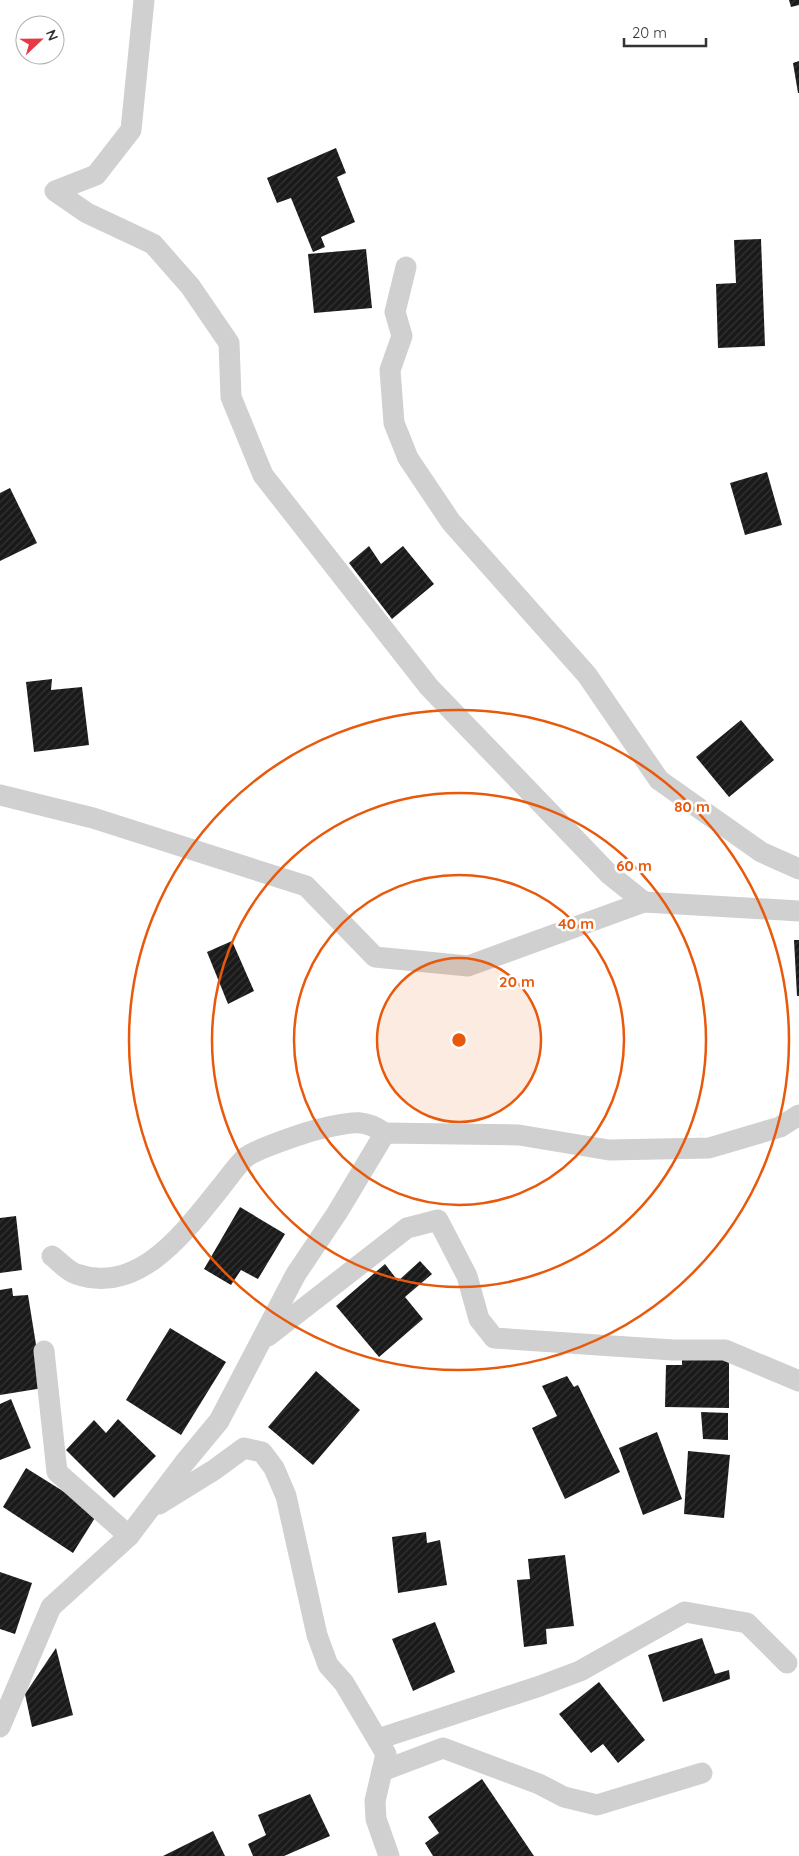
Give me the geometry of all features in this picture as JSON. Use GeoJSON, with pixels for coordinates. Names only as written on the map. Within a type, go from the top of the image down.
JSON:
{"type":"FeatureCollection","features":[{"type":"Feature","properties":{"kind":"street"},"geometry":{"type":"LineString","coordinates":[[144,0],[131,130],[96,175],[55,191],[86,214],[153,244],[190,286],[229,343],[231,397],[263,475],[429,687],[609,874],[644,902]]}},
{"type":"Feature","properties":{"kind":"street"},"geometry":{"type":"LineString","coordinates":[[406,267],[394,312],[402,336],[390,370],[394,423],[408,458],[450,522],[588,674],[659,780],[761,852],[799,869]]}},
{"type":"Feature","properties":{"kind":"street"},"geometry":{"type":"LineString","coordinates":[[0,795],[93,818],[306,886],[375,957],[468,966],[644,902],[799,911]]}},
{"type":"Feature","properties":{"kind":"street"},"geometry":{"type":"LineString","coordinates":[[52,1256],[74,1273],[102,1280],[128,1275],[149,1263],[187,1228],[246,1156],[307,1131],[348,1122],[371,1123],[385,1133],[519,1135],[608,1150],[709,1148],[780,1127],[799,1115]]}},
{"type":"Feature","properties":{"kind":"street"},"geometry":{"type":"LineString","coordinates":[[0,1726],[51,1607],[129,1536],[219,1422],[296,1274],[337,1213],[385,1133]]}},
{"type":"Feature","properties":{"kind":"street"},"geometry":{"type":"LineString","coordinates":[[261,1341],[406,1228],[438,1220],[467,1276],[479,1319],[494,1338],[673,1350],[725,1350],[799,1381]]}},
{"type":"Feature","properties":{"kind":"street"},"geometry":{"type":"LineString","coordinates":[[44,1351],[57,1472],[129,1536]]}},
{"type":"Feature","properties":{"kind":"street"},"geometry":{"type":"LineString","coordinates":[[148,1510],[214,1470],[244,1448],[262,1452],[274,1468],[286,1496],[317,1634],[328,1665],[344,1683],[386,1754],[374,1802],[376,1819],[389,1856]]}},
{"type":"Feature","properties":{"kind":"street"},"geometry":{"type":"LineString","coordinates":[[378,1739],[580,1671],[686,1612],[747,1623],[787,1663]]}},
{"type":"Feature","properties":{"kind":"street"},"geometry":{"type":"LineString","coordinates":[[382,1771],[443,1748],[539,1784],[564,1797],[597,1805],[702,1773]]}},
{"type":"Feature","properties":{"kind":"building"},"geometry":{"type":"Polygon","coordinates":[[[789,0],[799,0],[799,5],[791,7],[789,0]]]}},
{"type":"Feature","properties":{"kind":"building"},"geometry":{"type":"Polygon","coordinates":[[[799,61],[799,93],[798,93],[793,63],[799,61]]]}},
{"type":"Feature","properties":{"kind":"building"},"geometry":{"type":"Polygon","coordinates":[[[336,148],[346,173],[337,177],[355,222],[321,237],[325,247],[313,252],[291,198],[277,203],[267,178],[336,148]]]}},
{"type":"Feature","properties":{"kind":"building"},"geometry":{"type":"Polygon","coordinates":[[[761,239],[765,346],[718,348],[716,284],[736,283],[734,240],[761,239]]]}},
{"type":"Feature","properties":{"kind":"building"},"geometry":{"type":"Polygon","coordinates":[[[366,249],[372,308],[314,313],[308,254],[366,249]]]}},
{"type":"Feature","properties":{"kind":"building"},"geometry":{"type":"Polygon","coordinates":[[[767,472],[782,525],[745,535],[730,483],[767,472]]]}},
{"type":"Feature","properties":{"kind":"building"},"geometry":{"type":"Polygon","coordinates":[[[10,488],[37,543],[0,561],[0,493],[10,488]]]}},
{"type":"Feature","properties":{"kind":"building"},"geometry":{"type":"Polygon","coordinates":[[[369,546],[381,564],[403,546],[434,584],[392,619],[349,563],[369,546]]]}},
{"type":"Feature","properties":{"kind":"building"},"geometry":{"type":"Polygon","coordinates":[[[52,679],[51,690],[82,687],[89,745],[34,752],[26,682],[52,679]]]}},
{"type":"Feature","properties":{"kind":"building"},"geometry":{"type":"Polygon","coordinates":[[[741,720],[774,760],[729,797],[696,757],[741,720]]]}},
{"type":"Feature","properties":{"kind":"building"},"geometry":{"type":"Polygon","coordinates":[[[794,940],[799,940],[799,996],[797,996],[794,940]]]}},
{"type":"Feature","properties":{"kind":"building"},"geometry":{"type":"Polygon","coordinates":[[[232,941],[254,991],[228,1004],[207,952],[232,941]]]}},
{"type":"Feature","properties":{"kind":"building"},"geometry":{"type":"Polygon","coordinates":[[[240,1207],[285,1234],[258,1279],[241,1270],[231,1285],[204,1269],[240,1207]]]}},
{"type":"Feature","properties":{"kind":"building"},"geometry":{"type":"Polygon","coordinates":[[[16,1216],[22,1270],[0,1273],[0,1218],[16,1216]]]}},
{"type":"Feature","properties":{"kind":"building"},"geometry":{"type":"Polygon","coordinates":[[[420,1261],[432,1274],[405,1297],[423,1319],[379,1357],[336,1306],[385,1264],[398,1281],[420,1261]]]}},
{"type":"Feature","properties":{"kind":"building"},"geometry":{"type":"Polygon","coordinates":[[[12,1288],[13,1296],[28,1295],[43,1388],[0,1395],[0,1290],[12,1288]]]}},
{"type":"Feature","properties":{"kind":"building"},"geometry":{"type":"Polygon","coordinates":[[[170,1328],[226,1362],[181,1435],[126,1400],[170,1328]]]}},
{"type":"Feature","properties":{"kind":"building"},"geometry":{"type":"Polygon","coordinates":[[[729,1353],[729,1408],[665,1407],[666,1365],[682,1365],[682,1354],[729,1353]]]}},
{"type":"Feature","properties":{"kind":"building"},"geometry":{"type":"Polygon","coordinates":[[[316,1371],[360,1410],[313,1465],[268,1427],[316,1371]]]}},
{"type":"Feature","properties":{"kind":"building"},"geometry":{"type":"Polygon","coordinates":[[[567,1376],[574,1387],[578,1385],[620,1472],[565,1499],[532,1428],[557,1416],[542,1386],[567,1376]]]}},
{"type":"Feature","properties":{"kind":"building"},"geometry":{"type":"Polygon","coordinates":[[[11,1399],[31,1448],[0,1460],[0,1404],[11,1399]]]}},
{"type":"Feature","properties":{"kind":"building"},"geometry":{"type":"Polygon","coordinates":[[[701,1412],[728,1413],[728,1440],[703,1439],[701,1412]]]}},
{"type":"Feature","properties":{"kind":"building"},"geometry":{"type":"Polygon","coordinates":[[[118,1419],[156,1456],[114,1498],[66,1450],[94,1420],[106,1433],[118,1419]]]}},
{"type":"Feature","properties":{"kind":"building"},"geometry":{"type":"Polygon","coordinates":[[[657,1432],[682,1499],[643,1515],[619,1448],[657,1432]]]}},
{"type":"Feature","properties":{"kind":"building"},"geometry":{"type":"Polygon","coordinates":[[[688,1451],[730,1455],[724,1518],[684,1514],[688,1451]]]}},
{"type":"Feature","properties":{"kind":"building"},"geometry":{"type":"Polygon","coordinates":[[[26,1468],[98,1513],[73,1553],[3,1507],[26,1468]]]}},
{"type":"Feature","properties":{"kind":"building"},"geometry":{"type":"Polygon","coordinates":[[[426,1532],[427,1543],[440,1540],[447,1585],[398,1593],[392,1537],[426,1532]]]}},
{"type":"Feature","properties":{"kind":"building"},"geometry":{"type":"Polygon","coordinates":[[[565,1555],[574,1626],[546,1629],[547,1644],[524,1647],[517,1580],[530,1579],[528,1559],[565,1555]]]}},
{"type":"Feature","properties":{"kind":"building"},"geometry":{"type":"Polygon","coordinates":[[[0,1572],[32,1583],[15,1634],[0,1629],[0,1572]]]}},
{"type":"Feature","properties":{"kind":"building"},"geometry":{"type":"Polygon","coordinates":[[[435,1622],[455,1672],[413,1691],[392,1639],[435,1622]]]}},
{"type":"Feature","properties":{"kind":"building"},"geometry":{"type":"Polygon","coordinates":[[[702,1638],[715,1674],[729,1670],[730,1679],[663,1702],[648,1655],[702,1638]]]}},
{"type":"Feature","properties":{"kind":"building"},"geometry":{"type":"Polygon","coordinates":[[[56,1648],[73,1715],[32,1727],[25,1694],[56,1648]]]}},
{"type":"Feature","properties":{"kind":"building"},"geometry":{"type":"Polygon","coordinates":[[[599,1682],[645,1740],[618,1763],[603,1744],[591,1753],[559,1714],[599,1682]]]}},
{"type":"Feature","properties":{"kind":"building"},"geometry":{"type":"Polygon","coordinates":[[[482,1779],[534,1856],[433,1856],[425,1843],[439,1833],[428,1817],[482,1779]]]}},
{"type":"Feature","properties":{"kind":"building"},"geometry":{"type":"Polygon","coordinates":[[[310,1794],[330,1836],[284,1856],[253,1856],[248,1844],[266,1835],[258,1815],[310,1794]]]}},
{"type":"Feature","properties":{"kind":"building"},"geometry":{"type":"Polygon","coordinates":[[[213,1831],[225,1856],[163,1856],[213,1831]]]}}]}
